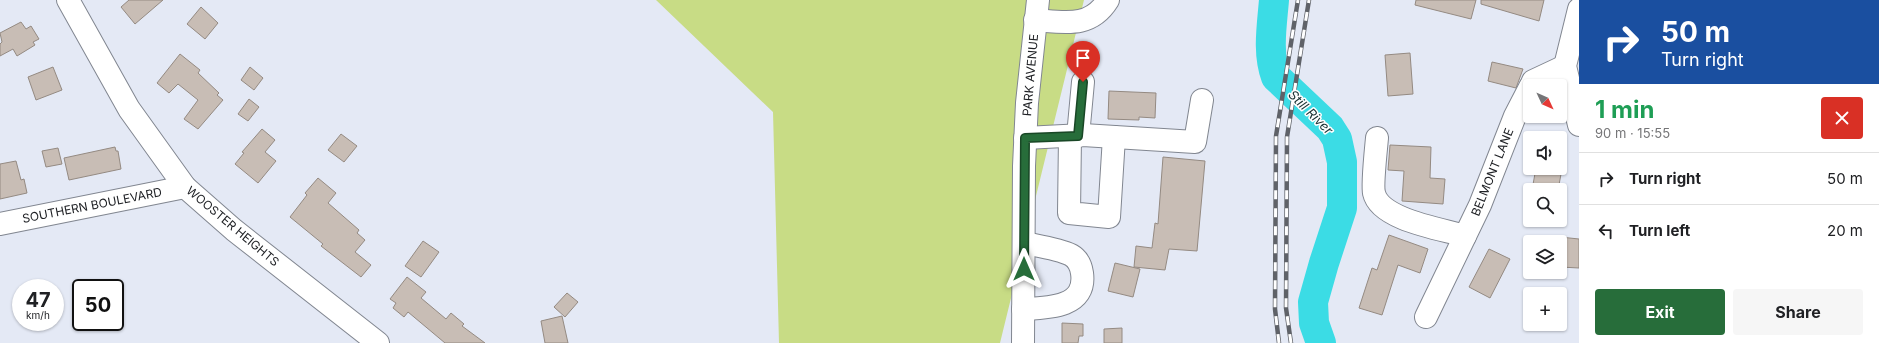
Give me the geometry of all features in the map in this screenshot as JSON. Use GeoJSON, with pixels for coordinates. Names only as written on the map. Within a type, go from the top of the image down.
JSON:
{"type":"FeatureCollection","features":[{"type":"Feature","properties":{"kind":"main road","name":"WOOSTER HEIGHTS"},"geometry":{"type":"LineString","coordinates":[[68,0],[129,109],[185,187],[234,230],[378,343]]}},
{"type":"Feature","properties":{"kind":"main road"},"geometry":{"type":"LineString","coordinates":[[1037,10],[1074,23],[1088,20],[1099,11],[1108,0]]}},
{"type":"Feature","properties":{"kind":"main road"},"geometry":{"type":"LineString","coordinates":[[1579,9],[1565,66],[1579,125]]}},
{"type":"Feature","properties":{"kind":"main road","name":"PARK AVENUE"},"geometry":{"type":"LineString","coordinates":[[1023,343],[1025,138],[1027,103],[1037,10]]}},
{"type":"Feature","properties":{"kind":"main road","name":"BELMONT LANE"},"geometry":{"type":"LineString","coordinates":[[1537,79],[1565,66]]}},
{"type":"Feature","properties":{"kind":"main road"},"geometry":{"type":"LineString","coordinates":[[1083,82],[1074,136],[1070,213],[1109,216],[1114,137]]}},
{"type":"Feature","properties":{"kind":"main road"},"geometry":{"type":"LineString","coordinates":[[1025,138],[1074,136],[1195,142],[1202,100]]}},
{"type":"Feature","properties":{"kind":"main road","name":"BELMONT LANE"},"geometry":{"type":"LineString","coordinates":[[1426,317],[1480,205],[1515,116],[1523,101]]}},
{"type":"Feature","properties":{"kind":"main road"},"geometry":{"type":"LineString","coordinates":[[1377,138],[1374,194],[1383,208],[1395,216],[1465,236]]}},
{"type":"Feature","properties":{"kind":"main road","name":"SOUTHERN BOULEVARD"},"geometry":{"type":"LineString","coordinates":[[0,224],[185,187]]}},
{"type":"Feature","properties":{"kind":"main road"},"geometry":{"type":"LineString","coordinates":[[1023,309],[1052,307],[1073,300],[1081,287],[1082,276],[1078,260],[1071,255],[1024,243]]}},
{"type":"Feature","properties":{"kind":"green space"},"geometry":{"type":"Polygon","coordinates":[[[656,0],[1084,0],[1000,343],[779,343],[773,112],[656,0]]]}},
{"type":"Feature","properties":{"kind":"building"},"geometry":{"type":"Polygon","coordinates":[[[129,0],[163,0],[135,24],[121,7],[129,0]]]}},
{"type":"Feature","properties":{"kind":"building"},"geometry":{"type":"Polygon","coordinates":[[[1416,0],[1476,0],[1471,19],[1415,5],[1416,0]]]}},
{"type":"Feature","properties":{"kind":"building"},"geometry":{"type":"Polygon","coordinates":[[[1481,0],[1544,0],[1539,21],[1481,4],[1481,0]]]}},
{"type":"Feature","properties":{"kind":"building"},"geometry":{"type":"Polygon","coordinates":[[[201,7],[218,23],[205,39],[187,24],[201,7]]]}},
{"type":"Feature","properties":{"kind":"building"},"geometry":{"type":"Polygon","coordinates":[[[21,22],[26,29],[31,26],[39,39],[33,42],[35,45],[17,56],[13,49],[0,56],[0,44],[2,42],[0,33],[21,22]]]}},
{"type":"Feature","properties":{"kind":"building"},"geometry":{"type":"Polygon","coordinates":[[[1410,53],[1413,94],[1388,96],[1385,55],[1410,53]]]}},
{"type":"Feature","properties":{"kind":"building"},"geometry":{"type":"Polygon","coordinates":[[[180,54],[200,70],[198,73],[219,93],[217,95],[223,100],[198,129],[184,119],[198,100],[178,84],[169,93],[157,83],[180,54]]]}},
{"type":"Feature","properties":{"kind":"building"},"geometry":{"type":"Polygon","coordinates":[[[1492,62],[1523,69],[1516,88],[1488,81],[1492,62]]]}},
{"type":"Feature","properties":{"kind":"building"},"geometry":{"type":"Polygon","coordinates":[[[53,67],[62,90],[36,100],[28,77],[53,67]]]}},
{"type":"Feature","properties":{"kind":"building"},"geometry":{"type":"Polygon","coordinates":[[[250,67],[263,78],[254,90],[241,80],[250,67]]]}},
{"type":"Feature","properties":{"kind":"building"},"geometry":{"type":"Polygon","coordinates":[[[1109,91],[1156,93],[1155,118],[1139,117],[1139,120],[1108,119],[1109,91]]]}},
{"type":"Feature","properties":{"kind":"building"},"geometry":{"type":"Polygon","coordinates":[[[249,99],[259,107],[248,121],[238,114],[249,99]]]}},
{"type":"Feature","properties":{"kind":"building"},"geometry":{"type":"Polygon","coordinates":[[[262,129],[275,140],[265,152],[276,161],[258,183],[235,164],[244,153],[242,152],[262,129]]]}},
{"type":"Feature","properties":{"kind":"building"},"geometry":{"type":"Polygon","coordinates":[[[341,134],[357,146],[344,162],[328,150],[341,134]]]}},
{"type":"Feature","properties":{"kind":"building"},"geometry":{"type":"Polygon","coordinates":[[[1390,145],[1431,147],[1430,178],[1445,179],[1443,204],[1402,201],[1404,171],[1388,170],[1390,145]]]}},
{"type":"Feature","properties":{"kind":"building"},"geometry":{"type":"Polygon","coordinates":[[[115,147],[116,151],[118,151],[121,169],[69,180],[64,158],[115,147]]]}},
{"type":"Feature","properties":{"kind":"building"},"geometry":{"type":"Polygon","coordinates":[[[58,148],[62,164],[46,167],[42,151],[58,148]]]}},
{"type":"Feature","properties":{"kind":"building"},"geometry":{"type":"Polygon","coordinates":[[[1163,157],[1205,161],[1197,251],[1169,249],[1165,270],[1134,267],[1136,246],[1152,248],[1155,223],[1158,224],[1163,157]]]}},
{"type":"Feature","properties":{"kind":"building"},"geometry":{"type":"Polygon","coordinates":[[[16,161],[21,180],[24,179],[27,193],[0,199],[0,164],[16,161]]]}},
{"type":"Feature","properties":{"kind":"building"},"geometry":{"type":"Polygon","coordinates":[[[1535,175],[1561,175],[1559,183],[1533,183],[1535,175]]]}},
{"type":"Feature","properties":{"kind":"building"},"geometry":{"type":"Polygon","coordinates":[[[318,178],[336,193],[328,203],[359,230],[357,233],[365,240],[355,252],[371,265],[361,277],[321,246],[323,244],[290,217],[307,195],[305,193],[318,178]]]}},
{"type":"Feature","properties":{"kind":"building"},"geometry":{"type":"Polygon","coordinates":[[[1389,235],[1428,249],[1420,273],[1398,265],[1382,315],[1359,308],[1372,268],[1377,270],[1389,235]]]}},
{"type":"Feature","properties":{"kind":"building"},"geometry":{"type":"Polygon","coordinates":[[[1567,238],[1579,239],[1579,268],[1567,267],[1567,238]]]}},
{"type":"Feature","properties":{"kind":"building"},"geometry":{"type":"Polygon","coordinates":[[[423,241],[439,252],[421,277],[405,266],[423,241]]]}},
{"type":"Feature","properties":{"kind":"building"},"geometry":{"type":"Polygon","coordinates":[[[1489,249],[1510,259],[1490,298],[1469,287],[1489,249]]]}},
{"type":"Feature","properties":{"kind":"building"},"geometry":{"type":"Polygon","coordinates":[[[1115,263],[1140,269],[1133,297],[1108,291],[1115,263]]]}},
{"type":"Feature","properties":{"kind":"building"},"geometry":{"type":"Polygon","coordinates":[[[407,277],[426,292],[421,298],[446,319],[451,313],[464,324],[462,326],[485,343],[445,343],[408,312],[404,317],[393,308],[396,303],[390,299],[407,277]]]}},
{"type":"Feature","properties":{"kind":"building"},"geometry":{"type":"Polygon","coordinates":[[[567,293],[578,302],[565,317],[554,307],[567,293]]]}},
{"type":"Feature","properties":{"kind":"building"},"geometry":{"type":"Polygon","coordinates":[[[562,316],[568,343],[545,343],[541,321],[562,316]]]}},
{"type":"Feature","properties":{"kind":"building"},"geometry":{"type":"Polygon","coordinates":[[[1062,323],[1083,324],[1083,336],[1079,336],[1078,343],[1062,343],[1062,323]]]}},
{"type":"Feature","properties":{"kind":"building"},"geometry":{"type":"Polygon","coordinates":[[[1122,328],[1122,343],[1104,343],[1104,329],[1122,328]]]}},
{"type":"Feature","properties":{"kind":"waterway","name":"Still River"},"geometry":{"type":"LineString","coordinates":[[1274,0],[1271,29],[1271,49],[1273,68],[1276,77],[1330,128],[1337,139],[1342,162],[1342,208],[1313,302],[1314,323],[1321,343]]}},
{"type":"Feature","properties":{"kind":"railway"},"geometry":{"type":"LineString","coordinates":[[1279,343],[1275,309],[1276,136],[1298,0]]}},
{"type":"Feature","properties":{"kind":"railway"},"geometry":{"type":"LineString","coordinates":[[1291,343],[1286,308],[1287,137],[1309,0]]}},
{"type":"Feature","properties":{"kind":"route"},"geometry":{"type":"LineString","coordinates":[[1024,269],[1025,138],[1078,136],[1083,82]]}}]}
